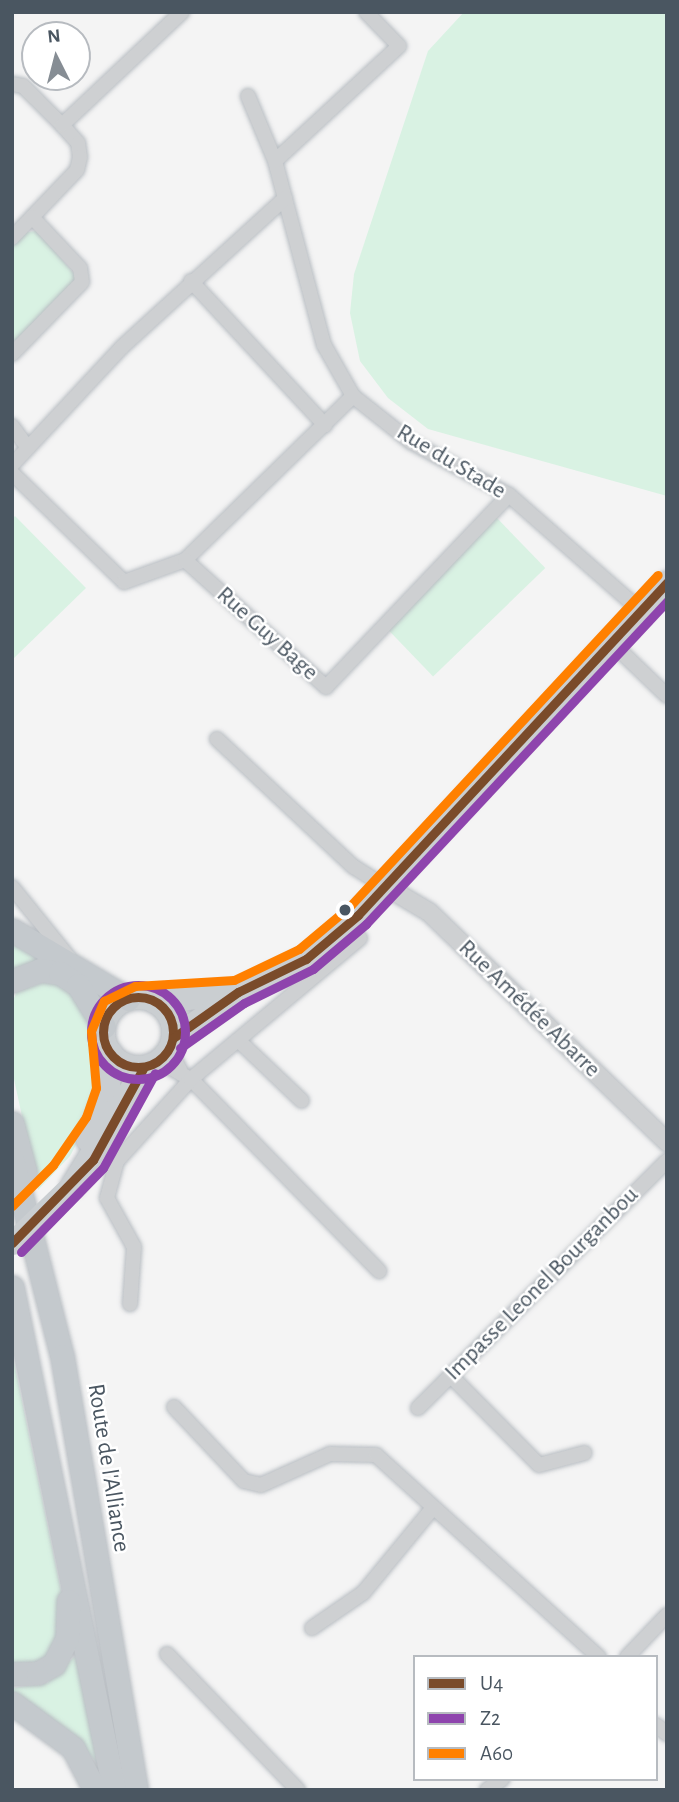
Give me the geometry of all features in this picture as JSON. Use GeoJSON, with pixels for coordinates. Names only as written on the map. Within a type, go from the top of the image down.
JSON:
{"type":"FeatureCollection","features":[{"type":"Feature","properties":{"kind":"highway"},"geometry":{"type":"LineString","coordinates":[[12,930],[72,961],[128,999]]}},
{"type":"Feature","properties":{"kind":"highway"},"geometry":{"type":"LineString","coordinates":[[12,981],[40,970],[61,973],[78,985],[104,1027]]}},
{"type":"Feature","properties":{"kind":"highway"},"geometry":{"type":"LineString","coordinates":[[12,1123],[74,1375],[88,1501]]}},
{"type":"Feature","properties":{"kind":"highway","name":"Route de l'Alliance"},"geometry":{"type":"LineString","coordinates":[[12,1159],[62,1356],[136,1790]]}},
{"type":"Feature","properties":{"kind":"highway"},"geometry":{"type":"LineString","coordinates":[[14,1296],[114,1790]]}},
{"type":"Feature","properties":{"kind":"highway"},"geometry":{"type":"LineString","coordinates":[[12,1674],[47,1669],[67,1639],[61,1518]]}},
{"type":"Feature","properties":{"kind":"highway"},"geometry":{"type":"LineString","coordinates":[[12,1703],[73,1748],[96,1790]]}},
{"type":"Feature","properties":{"kind":"main road"},"geometry":{"type":"LineString","coordinates":[[12,1244],[68,1179],[161,1054],[238,992],[306,959],[385,886],[667,583]]}},
{"type":"Feature","properties":{"kind":"main road"},"geometry":{"type":"LineString","coordinates":[[12,1224],[68,1179],[103,1107],[110,1052],[104,1027],[112,1010],[128,999],[155,1002],[238,992]]}},
{"type":"Feature","properties":{"kind":"main road"},"geometry":{"type":"LineString","coordinates":[[155,1002],[170,1017],[161,1054]]}},
{"type":"Feature","properties":{"kind":"main road"},"geometry":{"type":"LineString","coordinates":[[110,1052],[161,1054]]}},
{"type":"Feature","properties":{"kind":"street"},"geometry":{"type":"LineString","coordinates":[[275,161],[399,46],[366,12]]}},
{"type":"Feature","properties":{"kind":"street"},"geometry":{"type":"LineString","coordinates":[[62,125],[175,15]]}},
{"type":"Feature","properties":{"kind":"street"},"geometry":{"type":"LineString","coordinates":[[12,84],[23,86],[78,142],[79,164],[12,238]]}},
{"type":"Feature","properties":{"kind":"street","name":"Rue du Stade"},"geometry":{"type":"LineString","coordinates":[[248,96],[275,161],[324,345],[353,396],[411,442],[509,495],[641,611]]}},
{"type":"Feature","properties":{"kind":"street"},"geometry":{"type":"LineString","coordinates":[[12,465],[191,281],[285,198]]}},
{"type":"Feature","properties":{"kind":"street"},"geometry":{"type":"LineString","coordinates":[[12,354],[82,282],[80,268],[32,217]]}},
{"type":"Feature","properties":{"kind":"street"},"geometry":{"type":"LineString","coordinates":[[191,281],[325,425]]}},
{"type":"Feature","properties":{"kind":"street"},"geometry":{"type":"LineString","coordinates":[[12,473],[124,582],[185,560],[353,396]]}},
{"type":"Feature","properties":{"kind":"street"},"geometry":{"type":"LineString","coordinates":[[12,426],[28,448]]}},
{"type":"Feature","properties":{"kind":"street","name":"Rue Guy Bage"},"geometry":{"type":"LineString","coordinates":[[185,560],[326,687],[509,495]]}},
{"type":"Feature","properties":{"kind":"street"},"geometry":{"type":"LineString","coordinates":[[612,643],[667,696]]}},
{"type":"Feature","properties":{"kind":"street"},"geometry":{"type":"LineString","coordinates":[[217,739],[354,867],[385,886]]}},
{"type":"Feature","properties":{"kind":"street","name":"Rue Amédée Abarre"},"geometry":{"type":"LineString","coordinates":[[385,886],[429,912],[667,1142]]}},
{"type":"Feature","properties":{"kind":"street"},"geometry":{"type":"LineString","coordinates":[[12,887],[72,961]]}},
{"type":"Feature","properties":{"kind":"street"},"geometry":{"type":"LineString","coordinates":[[130,1304],[134,1247],[108,1204],[108,1183],[122,1154],[185,1075],[239,1040],[360,938]]}},
{"type":"Feature","properties":{"kind":"street"},"geometry":{"type":"LineString","coordinates":[[239,1040],[302,1101]]}},
{"type":"Feature","properties":{"kind":"street"},"geometry":{"type":"LineString","coordinates":[[161,1054],[379,1271]]}},
{"type":"Feature","properties":{"kind":"street","name":"Impasse Leonel Bourganbou"},"geometry":{"type":"LineString","coordinates":[[418,1408],[667,1161]]}},
{"type":"Feature","properties":{"kind":"street"},"geometry":{"type":"LineString","coordinates":[[451,1376],[539,1465],[584,1453]]}},
{"type":"Feature","properties":{"kind":"street"},"geometry":{"type":"LineString","coordinates":[[174,1407],[244,1481],[261,1485],[330,1454],[356,1451],[376,1455],[432,1509],[597,1655]]}},
{"type":"Feature","properties":{"kind":"street"},"geometry":{"type":"LineString","coordinates":[[312,1628],[363,1593],[432,1509]]}},
{"type":"Feature","properties":{"kind":"street"},"geometry":{"type":"LineString","coordinates":[[628,1655],[667,1615]]}},
{"type":"Feature","properties":{"kind":"street"},"geometry":{"type":"LineString","coordinates":[[167,1654],[298,1790]]}},
{"type":"Feature","properties":{"kind":"green space"},"geometry":{"type":"Polygon","coordinates":[[[464,12],[667,12],[667,496],[428,429],[388,398],[360,361],[350,313],[354,274],[428,51],[464,12]]]}},
{"type":"Feature","properties":{"kind":"green space"},"geometry":{"type":"Polygon","coordinates":[[[37,231],[77,277],[22,339],[12,341],[12,247],[27,232],[37,231]]]}},
{"type":"Feature","properties":{"kind":"green space"},"geometry":{"type":"Polygon","coordinates":[[[15,516],[86,588],[12,660],[12,519],[15,516]]]}},
{"type":"Feature","properties":{"kind":"green space"},"geometry":{"type":"Polygon","coordinates":[[[496,517],[545,568],[433,676],[384,625],[496,517]]]}},
{"type":"Feature","properties":{"kind":"green space"},"geometry":{"type":"Polygon","coordinates":[[[12,937],[72,970],[12,973],[12,937]]]}},
{"type":"Feature","properties":{"kind":"green space"},"geometry":{"type":"Polygon","coordinates":[[[55,979],[70,985],[94,1025],[103,1063],[96,1107],[70,1156],[38,1190],[12,1070],[12,1003],[17,991],[55,979]]]}},
{"type":"Feature","properties":{"kind":"green space"},"geometry":{"type":"Polygon","coordinates":[[[12,1352],[62,1595],[62,1637],[43,1665],[12,1668],[12,1352]]]}},
{"type":"Feature","properties":{"kind":"green space"},"geometry":{"type":"Polygon","coordinates":[[[74,1657],[79,1660],[97,1763],[78,1741],[12,1696],[12,1688],[47,1683],[74,1657]]]}},
{"type":"Feature","properties":{"kind":"transit line","name":"A60"},"geometry":{"type":"LineString","coordinates":[[12,1206],[53,1165],[86,1117],[96,1088],[91,1031],[104,1001],[135,986],[234,980],[299,949],[350,906],[658,575]]}},
{"type":"Feature","properties":{"kind":"transit line","name":"U4"},"geometry":{"type":"LineString","coordinates":[[173,1038],[238,992],[306,959],[358,915],[667,583]]}},
{"type":"Feature","properties":{"kind":"transit line","name":"Z2"},"geometry":{"type":"LineString","coordinates":[[180,1048],[244,1003],[313,969],[366,924],[667,601]]}},
{"type":"Feature","properties":{"kind":"transit line","name":"Z2"},"geometry":{"type":"LineString","coordinates":[[138,985],[156,989],[171,999],[181,1014],[185,1032],[181,1050],[171,1065],[156,1075],[138,1079],[120,1075],[105,1065],[95,1050],[91,1032],[95,1014],[105,999],[120,989],[138,985]]}},
{"type":"Feature","properties":{"kind":"transit line","name":"U4"},"geometry":{"type":"LineString","coordinates":[[138,997],[163,1007],[173,1032],[163,1057],[138,1067],[113,1057],[103,1032],[113,1007],[138,997]]}},
{"type":"Feature","properties":{"kind":"transit line","name":"U4"},"geometry":{"type":"LineString","coordinates":[[12,1243],[93,1160],[144,1067]]}},
{"type":"Feature","properties":{"kind":"transit line","name":"Z2"},"geometry":{"type":"LineString","coordinates":[[21,1252],[103,1168],[155,1073]]}}]}
